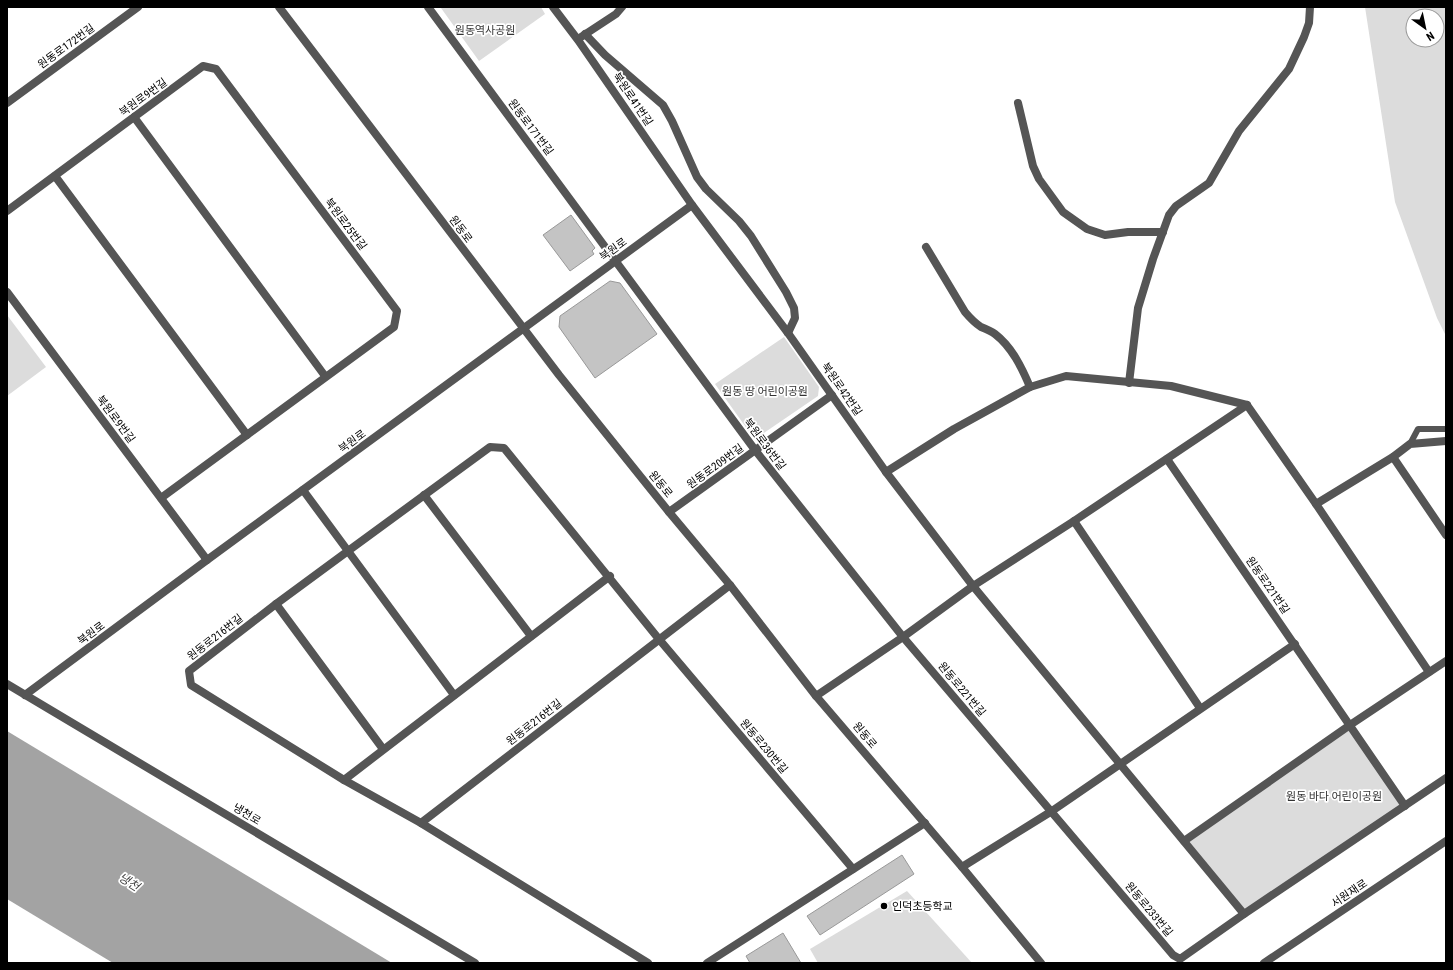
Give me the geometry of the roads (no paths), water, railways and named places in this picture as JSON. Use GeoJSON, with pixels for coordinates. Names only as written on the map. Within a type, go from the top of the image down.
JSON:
{"type":"FeatureCollection","features":[{"type":"Feature","properties":{"kind":"street","name":"원동로172번길"},"geometry":{"type":"LineString","coordinates":[[7,103],[138,7]]}},
{"type":"Feature","properties":{"kind":"street","name":"원동로"},"geometry":{"type":"LineString","coordinates":[[279,7],[559,375],[669,512],[730,585],[816,696],[925,823],[1041,963]]}},
{"type":"Feature","properties":{"kind":"street","name":"원동로171번길"},"geometry":{"type":"LineString","coordinates":[[428,7],[616,261]]}},
{"type":"Feature","properties":{"kind":"street","name":"북원로41번길"},"geometry":{"type":"LineString","coordinates":[[553,7],[578,40],[692,205]]}},
{"type":"Feature","properties":{"kind":"street"},"geometry":{"type":"LineString","coordinates":[[578,40],[616,14],[622,7]]}},
{"type":"Feature","properties":{"kind":"street"},"geometry":{"type":"LineString","coordinates":[[1129,383],[1138,308],[1153,259],[1169,215],[1176,206],[1209,183],[1239,131],[1289,69],[1309,23],[1310,7]]}},
{"type":"Feature","properties":{"kind":"street"},"geometry":{"type":"LineString","coordinates":[[585,34],[606,55],[663,105],[672,121],[696,177],[706,189],[739,221],[751,236],[786,292],[794,308],[795,318],[788,333]]}},
{"type":"Feature","properties":{"kind":"street","name":"북원로9번길"},"geometry":{"type":"LineString","coordinates":[[7,211],[203,66],[216,69]]}},
{"type":"Feature","properties":{"kind":"street","name":"북원로25번길"},"geometry":{"type":"LineString","coordinates":[[161,498],[394,326],[397,311],[216,69]]}},
{"type":"Feature","properties":{"kind":"street"},"geometry":{"type":"LineString","coordinates":[[1018,103],[1033,166],[1038,179],[1063,212],[1087,228],[1105,235],[1128,232],[1163,232]]}},
{"type":"Feature","properties":{"kind":"street"},"geometry":{"type":"LineString","coordinates":[[134,117],[325,376]]}},
{"type":"Feature","properties":{"kind":"street"},"geometry":{"type":"LineString","coordinates":[[55,176],[247,435]]}},
{"type":"Feature","properties":{"kind":"street","name":"북원로"},"geometry":{"type":"LineString","coordinates":[[25,695],[692,205]]}},
{"type":"Feature","properties":{"kind":"street","name":"북원로42번길"},"geometry":{"type":"LineString","coordinates":[[692,205],[788,333],[886,472],[973,586]]}},
{"type":"Feature","properties":{"kind":"street"},"geometry":{"type":"LineString","coordinates":[[926,247],[965,312],[980,326],[996,334],[1022,366],[1030,387]]}},
{"type":"Feature","properties":{"kind":"street","name":"북원로36번길"},"geometry":{"type":"LineString","coordinates":[[616,261],[755,450],[903,637]]}},
{"type":"Feature","properties":{"kind":"street","name":"북원로9번길"},"geometry":{"type":"LineString","coordinates":[[7,292],[207,560]]}},
{"type":"Feature","properties":{"kind":"street"},"geometry":{"type":"LineString","coordinates":[[886,472],[954,429],[1030,387],[1066,376],[1171,386],[1247,405],[1316,504],[1429,672]]}},
{"type":"Feature","properties":{"kind":"street","name":"원동로209번길"},"geometry":{"type":"LineString","coordinates":[[669,512],[832,394]]}},
{"type":"Feature","properties":{"kind":"street"},"geometry":{"type":"LineString","coordinates":[[816,696],[903,637],[973,586],[1074,521],[1247,405]]}},
{"type":"Feature","properties":{"kind":"street"},"geometry":{"type":"LineString","coordinates":[[1316,504],[1393,457],[1410,444],[1446,441]]}},
{"type":"Feature","properties":{"kind":"street","name":"원동로216번길"},"geometry":{"type":"LineString","coordinates":[[659,638],[610,576],[504,448],[490,447],[276,604],[189,671],[191,685],[344,780],[421,823],[659,638],[730,585]]}},
{"type":"Feature","properties":{"kind":"street"},"geometry":{"type":"LineString","coordinates":[[1393,457],[1446,535]]}},
{"type":"Feature","properties":{"kind":"street","name":"원동로221번길"},"geometry":{"type":"LineString","coordinates":[[1167,459],[1405,806]]}},
{"type":"Feature","properties":{"kind":"street"},"geometry":{"type":"LineString","coordinates":[[303,490],[454,695]]}},
{"type":"Feature","properties":{"kind":"street"},"geometry":{"type":"LineString","coordinates":[[424,495],[530,636]]}},
{"type":"Feature","properties":{"kind":"street"},"geometry":{"type":"LineString","coordinates":[[1074,521],[1200,708]]}},
{"type":"Feature","properties":{"kind":"street"},"geometry":{"type":"LineString","coordinates":[[344,780],[610,576]]}},
{"type":"Feature","properties":{"kind":"street"},"geometry":{"type":"LineString","coordinates":[[973,586],[1244,914]]}},
{"type":"Feature","properties":{"kind":"street"},"geometry":{"type":"LineString","coordinates":[[276,604],[383,749]]}},
{"type":"Feature","properties":{"kind":"street","name":"원동로221번길"},"geometry":{"type":"LineString","coordinates":[[903,637],[1052,811]]}},
{"type":"Feature","properties":{"kind":"street","name":"원동로230번길"},"geometry":{"type":"LineString","coordinates":[[659,638],[853,869]]}},
{"type":"Feature","properties":{"kind":"street"},"geometry":{"type":"LineString","coordinates":[[962,867],[1052,811],[1119,763],[1295,644]]}},
{"type":"Feature","properties":{"kind":"street"},"geometry":{"type":"LineString","coordinates":[[1184,841],[1350,725],[1446,661]]}},
{"type":"Feature","properties":{"kind":"street","name":"냉천로"},"geometry":{"type":"LineString","coordinates":[[7,684],[475,963]]}},
{"type":"Feature","properties":{"kind":"street","name":"원동로233번길"},"geometry":{"type":"LineString","coordinates":[[1052,811],[1173,955],[1180,959],[1446,778]]}},
{"type":"Feature","properties":{"kind":"street"},"geometry":{"type":"LineString","coordinates":[[421,823],[648,963]]}},
{"type":"Feature","properties":{"kind":"street"},"geometry":{"type":"LineString","coordinates":[[707,963],[925,823]]}},
{"type":"Feature","properties":{"kind":"street","name":"서원재로"},"geometry":{"type":"LineString","coordinates":[[1264,963],[1446,841]]}},
{"type":"Feature","properties":{"kind":"lane"},"geometry":{"type":"LineString","coordinates":[[1410,444],[1418,429],[1446,429]]}},
{"type":"Feature","properties":{"kind":"water","name":"냉천"},"geometry":{"type":"Polygon","coordinates":[[[7,731],[392,963],[113,963],[7,899],[7,731]]]}},
{"type":"Feature","properties":{"kind":"place","name":"인덕초등학교"},"geometry":{"type":"Point","coordinates":[884,906]}},
{"type":"Feature","properties":{"kind":"park label","name":"원동역사공원"},"geometry":{"type":"Point","coordinates":[485,30]}},
{"type":"Feature","properties":{"kind":"park label","name":"원동 땅 어린이공원"},"geometry":{"type":"Point","coordinates":[765,391]}},
{"type":"Feature","properties":{"kind":"park label","name":"원동 바다 어린이공원"},"geometry":{"type":"Point","coordinates":[1334,796]}}]}
